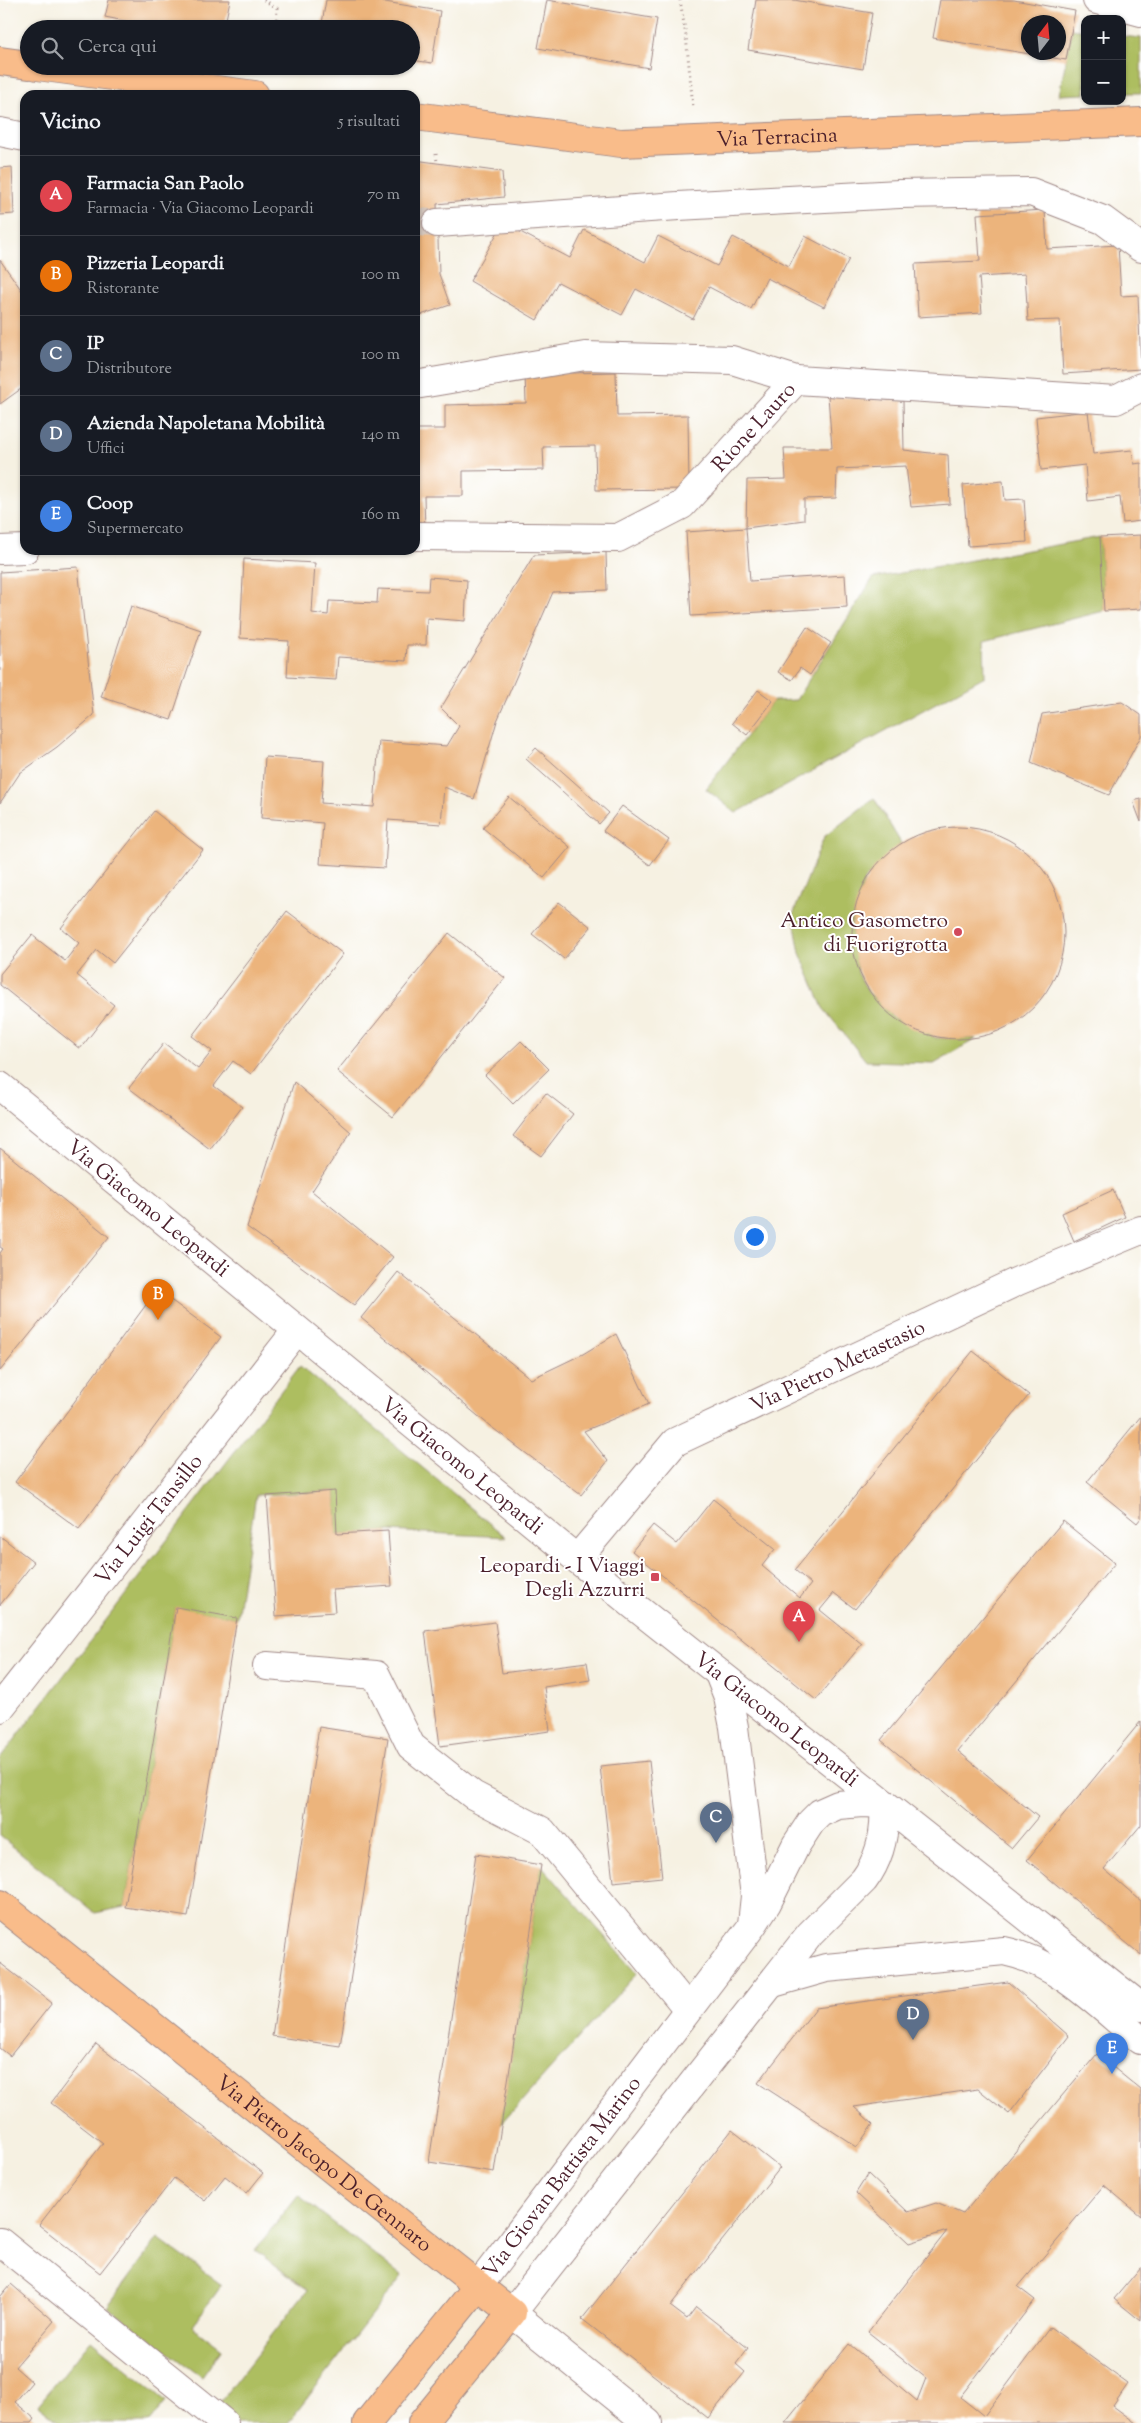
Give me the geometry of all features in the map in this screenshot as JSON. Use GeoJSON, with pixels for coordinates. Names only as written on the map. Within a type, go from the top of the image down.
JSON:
{"type":"FeatureCollection","features":[{"type":"Feature","properties":{"kind":"main road"},"geometry":{"type":"LineString","coordinates":[[0,61],[20,64]]}},
{"type":"Feature","properties":{"kind":"main road"},"geometry":{"type":"LineString","coordinates":[[105,75],[217,90]]}},
{"type":"Feature","properties":{"kind":"main road","name":"Via Terracina"},"geometry":{"type":"LineString","coordinates":[[420,117],[621,143],[1141,122]]}},
{"type":"Feature","properties":{"kind":"main road","name":"Via Pietro Jacopo De Gennaro"},"geometry":{"type":"LineString","coordinates":[[0,1904],[512,2313]]}},
{"type":"Feature","properties":{"kind":"main road","name":"Via Giovan Battista Marino"},"geometry":{"type":"LineString","coordinates":[[367,2423],[479,2285]]}},
{"type":"Feature","properties":{"kind":"main road","name":"Via Giovan Battista Marino"},"geometry":{"type":"LineString","coordinates":[[422,2423],[512,2313]]}},
{"type":"Feature","properties":{"kind":"street"},"geometry":{"type":"LineString","coordinates":[[1097,0],[1141,12]]}},
{"type":"Feature","properties":{"kind":"street"},"geometry":{"type":"LineString","coordinates":[[0,132],[20,136]]}},
{"type":"Feature","properties":{"kind":"street"},"geometry":{"type":"LineString","coordinates":[[0,148],[20,146]]}},
{"type":"Feature","properties":{"kind":"street"},"geometry":{"type":"LineString","coordinates":[[438,223],[678,206],[899,194],[1031,192],[1104,220],[1141,248]]}},
{"type":"Feature","properties":{"kind":"street"},"geometry":{"type":"LineString","coordinates":[[420,384],[585,356],[732,360],[796,380]]}},
{"type":"Feature","properties":{"kind":"street","name":"Rione Lauro"},"geometry":{"type":"LineString","coordinates":[[420,536],[618,538],[682,505],[796,380],[1116,400],[1141,387]]}},
{"type":"Feature","properties":{"kind":"street"},"geometry":{"type":"LineString","coordinates":[[0,550],[20,549]]}},
{"type":"Feature","properties":{"kind":"street","name":"Via Giacomo Leopardi"},"geometry":{"type":"LineString","coordinates":[[0,1086],[577,1559],[1141,2006]]}},
{"type":"Feature","properties":{"kind":"street","name":"Via Pietro Metastasio"},"geometry":{"type":"LineString","coordinates":[[577,1559],[675,1442],[1018,1281],[1141,1230]]}},
{"type":"Feature","properties":{"kind":"street","name":"Via Luigi Tansillo"},"geometry":{"type":"LineString","coordinates":[[0,1708],[297,1330]]}},
{"type":"Feature","properties":{"kind":"street"},"geometry":{"type":"LineString","coordinates":[[267,1666],[376,1676],[411,1746],[473,1796],[542,1831],[688,2009]]}},
{"type":"Feature","properties":{"kind":"street"},"geometry":{"type":"LineString","coordinates":[[720,1674],[728,1696],[734,1727],[755,1896],[752,1926]]}},
{"type":"Feature","properties":{"kind":"street","name":"Via Giovan Battista Marino"},"geometry":{"type":"LineString","coordinates":[[479,2285],[752,1926],[767,1903],[811,1822],[820,1814],[838,1805],[884,1804],[885,1819],[882,1845],[871,1871],[856,1890],[810,1934],[512,2313]]}},
{"type":"Feature","properties":{"kind":"street"},"geometry":{"type":"LineString","coordinates":[[773,1983],[826,1968],[1004,1951],[1026,1957],[1065,1979],[1141,2040]]}},
{"type":"Feature","properties":{"kind":"street"},"geometry":{"type":"LineString","coordinates":[[0,2242],[224,2423]]}},
{"type":"Feature","properties":{"kind":"street","name":"Via Pietro Jacopo De Gennaro"},"geometry":{"type":"LineString","coordinates":[[512,2313],[648,2423]]}},
{"type":"Feature","properties":{"kind":"path"},"geometry":{"type":"LineString","coordinates":[[264,0],[277,8],[276,20]]}},
{"type":"Feature","properties":{"kind":"path"},"geometry":{"type":"LineString","coordinates":[[680,0],[686,36],[696,140]]}},
{"type":"Feature","properties":{"kind":"green space"},"geometry":{"type":"Polygon","coordinates":[[[1072,29],[1081,30],[1081,94],[1059,95],[1072,29]]]}},
{"type":"Feature","properties":{"kind":"green space"},"geometry":{"type":"Polygon","coordinates":[[[1126,36],[1141,38],[1141,93],[1126,93],[1126,36]]]}},
{"type":"Feature","properties":{"kind":"green space"},"geometry":{"type":"Polygon","coordinates":[[[1100,537],[1104,611],[984,641],[985,676],[736,813],[706,789],[773,701],[796,700],[873,578],[1100,537]]]}},
{"type":"Feature","properties":{"kind":"green space"},"geometry":{"type":"Polygon","coordinates":[[[874,798],[901,843],[864,880],[851,926],[858,973],[868,992],[893,1018],[936,1038],[976,1039],[934,1063],[866,1061],[823,1008],[800,953],[793,915],[824,837],[874,798]]]}},
{"type":"Feature","properties":{"kind":"green space"},"geometry":{"type":"Polygon","coordinates":[[[300,1366],[506,1537],[388,1531],[337,1534],[335,1491],[256,1495],[237,1618],[176,1608],[125,1907],[95,1913],[0,1836],[0,1759],[300,1366]]]}},
{"type":"Feature","properties":{"kind":"green space"},"geometry":{"type":"Polygon","coordinates":[[[541,1865],[637,1973],[501,2124],[541,1865]]]}},
{"type":"Feature","properties":{"kind":"green space"},"geometry":{"type":"Polygon","coordinates":[[[298,2195],[402,2276],[288,2423],[203,2423],[307,2290],[255,2250],[298,2195]]]}},
{"type":"Feature","properties":{"kind":"green space"},"geometry":{"type":"Polygon","coordinates":[[[158,2238],[222,2285],[192,2326],[222,2349],[202,2377],[107,2307],[158,2238]]]}},
{"type":"Feature","properties":{"kind":"green space"},"geometry":{"type":"Polygon","coordinates":[[[91,2340],[166,2401],[148,2423],[60,2423],[38,2405],[91,2340]]]}},
{"type":"Feature","properties":{"kind":"building"},"geometry":{"type":"Polygon","coordinates":[[[109,0],[230,0],[226,20],[120,20],[105,17],[109,0]]]}},
{"type":"Feature","properties":{"kind":"building"},"geometry":{"type":"Polygon","coordinates":[[[326,0],[373,0],[440,11],[432,63],[420,61],[420,20],[323,20],[326,0]]]}},
{"type":"Feature","properties":{"kind":"building"},"geometry":{"type":"Polygon","coordinates":[[[547,0],[657,19],[649,68],[538,48],[547,0]]]}},
{"type":"Feature","properties":{"kind":"building"},"geometry":{"type":"Polygon","coordinates":[[[756,0],[794,0],[872,13],[863,69],[748,50],[756,0]]]}},
{"type":"Feature","properties":{"kind":"building"},"geometry":{"type":"Polygon","coordinates":[[[940,0],[1014,0],[1075,11],[1066,60],[1066,15],[1021,15],[1021,53],[933,38],[940,0]]]}},
{"type":"Feature","properties":{"kind":"building"},"geometry":{"type":"Polygon","coordinates":[[[420,161],[502,172],[504,197],[437,204],[439,274],[450,305],[420,315],[420,161]]]}},
{"type":"Feature","properties":{"kind":"building"},"geometry":{"type":"Polygon","coordinates":[[[12,167],[14,214],[0,215],[0,168],[12,167]]]}},
{"type":"Feature","properties":{"kind":"building"},"geometry":{"type":"Polygon","coordinates":[[[1045,210],[1047,249],[1118,245],[1121,296],[1138,295],[1141,369],[1063,374],[1060,320],[1028,321],[1025,274],[979,277],[982,313],[918,317],[915,264],[980,261],[977,214],[1045,210]]]}},
{"type":"Feature","properties":{"kind":"building"},"geometry":{"type":"Polygon","coordinates":[[[503,223],[570,258],[584,230],[645,262],[658,236],[717,266],[733,237],[789,266],[805,236],[849,259],[824,307],[767,278],[751,309],[709,287],[693,319],[636,289],[622,315],[558,282],[537,320],[470,281],[503,223]]]}},
{"type":"Feature","properties":{"kind":"building"},"geometry":{"type":"Polygon","coordinates":[[[0,260],[20,288],[20,390],[0,404],[0,260]]]}},
{"type":"Feature","properties":{"kind":"building"},"geometry":{"type":"Polygon","coordinates":[[[616,372],[617,416],[688,415],[689,489],[596,490],[595,446],[543,447],[544,470],[463,471],[463,496],[424,496],[425,529],[420,529],[420,429],[445,429],[445,405],[526,403],[525,374],[616,372]]]}},
{"type":"Feature","properties":{"kind":"building"},"geometry":{"type":"Polygon","coordinates":[[[828,396],[903,401],[904,450],[948,455],[950,504],[911,507],[906,466],[837,469],[836,498],[804,499],[804,520],[746,528],[747,480],[786,479],[784,448],[832,448],[828,396]]]}},
{"type":"Feature","properties":{"kind":"building"},"geometry":{"type":"Polygon","coordinates":[[[1088,411],[1093,454],[1132,450],[1134,464],[1141,463],[1141,521],[1123,523],[1120,497],[1088,501],[1085,465],[1041,470],[1036,417],[1088,411]]]}},
{"type":"Feature","properties":{"kind":"building"},"geometry":{"type":"Polygon","coordinates":[[[1003,481],[1005,500],[1024,499],[1027,542],[968,546],[963,485],[1003,481]]]}},
{"type":"Feature","properties":{"kind":"building"},"geometry":{"type":"Polygon","coordinates":[[[746,528],[750,581],[845,575],[847,607],[691,616],[686,532],[746,528]]]}},
{"type":"Feature","properties":{"kind":"building"},"geometry":{"type":"Polygon","coordinates":[[[1141,535],[1141,609],[1104,611],[1100,537],[1141,535]]]}},
{"type":"Feature","properties":{"kind":"building"},"geometry":{"type":"Polygon","coordinates":[[[606,552],[607,590],[553,592],[497,721],[474,799],[444,787],[441,824],[388,820],[385,868],[320,864],[323,823],[261,818],[265,757],[324,761],[321,803],[374,807],[379,741],[447,746],[459,726],[441,708],[534,555],[606,552]]]}},
{"type":"Feature","properties":{"kind":"building"},"geometry":{"type":"Polygon","coordinates":[[[244,559],[315,563],[312,613],[328,615],[329,601],[377,603],[378,589],[428,591],[429,577],[467,580],[465,621],[427,618],[426,645],[407,645],[406,661],[338,657],[336,680],[287,677],[289,641],[240,638],[244,559]]]}},
{"type":"Feature","properties":{"kind":"building"},"geometry":{"type":"Polygon","coordinates":[[[78,567],[94,715],[57,747],[20,773],[0,803],[0,572],[78,567]]]}},
{"type":"Feature","properties":{"kind":"building"},"geometry":{"type":"Polygon","coordinates":[[[131,606],[201,630],[171,720],[101,697],[131,606]]]}},
{"type":"Feature","properties":{"kind":"building"},"geometry":{"type":"Polygon","coordinates":[[[807,627],[831,643],[810,675],[800,668],[792,680],[778,672],[807,627]]]}},
{"type":"Feature","properties":{"kind":"building"},"geometry":{"type":"Polygon","coordinates":[[[758,690],[773,701],[747,735],[732,723],[758,690]]]}},
{"type":"Feature","properties":{"kind":"building"},"geometry":{"type":"Polygon","coordinates":[[[1122,702],[1141,715],[1141,736],[1109,795],[1031,763],[1042,714],[1122,702]]]}},
{"type":"Feature","properties":{"kind":"building"},"geometry":{"type":"Polygon","coordinates":[[[536,748],[609,813],[599,824],[526,759],[536,748]]]}},
{"type":"Feature","properties":{"kind":"building"},"geometry":{"type":"Polygon","coordinates":[[[509,797],[570,847],[544,878],[483,828],[509,797]]]}},
{"type":"Feature","properties":{"kind":"building"},"geometry":{"type":"Polygon","coordinates":[[[1141,799],[1141,822],[1133,801],[1141,799]]]}},
{"type":"Feature","properties":{"kind":"building"},"geometry":{"type":"Polygon","coordinates":[[[622,806],[669,840],[650,865],[603,831],[622,806]]]}},
{"type":"Feature","properties":{"kind":"building"},"geometry":{"type":"Polygon","coordinates":[[[154,811],[203,850],[113,963],[97,950],[77,975],[114,1005],[80,1049],[0,985],[0,974],[32,935],[65,961],[79,943],[61,928],[154,811]]]}},
{"type":"Feature","properties":{"kind":"building","name":"Antico Gasometro di Fuorigrotta"},"geometry":{"type":"Polygon","coordinates":[[[958,827],[979,829],[999,835],[1017,845],[1033,858],[1046,874],[1056,892],[1062,912],[1064,933],[1062,954],[1056,974],[1046,992],[1033,1008],[1017,1021],[999,1031],[979,1037],[958,1039],[937,1037],[917,1031],[899,1021],[883,1008],[870,992],[860,974],[854,954],[852,933],[854,912],[860,892],[870,874],[883,858],[899,845],[917,835],[937,829],[958,827]]]}},
{"type":"Feature","properties":{"kind":"building"},"geometry":{"type":"Polygon","coordinates":[[[559,902],[591,927],[564,959],[532,934],[559,902]]]}},
{"type":"Feature","properties":{"kind":"building"},"geometry":{"type":"Polygon","coordinates":[[[287,911],[343,954],[251,1074],[233,1061],[214,1086],[242,1107],[210,1149],[129,1088],[164,1043],[198,1069],[212,1051],[192,1036],[287,911]]]}},
{"type":"Feature","properties":{"kind":"building"},"geometry":{"type":"Polygon","coordinates":[[[449,933],[505,978],[393,1117],[337,1071],[449,933]]]}},
{"type":"Feature","properties":{"kind":"building"},"geometry":{"type":"Polygon","coordinates":[[[521,1041],[549,1069],[513,1104],[485,1075],[521,1041]]]}},
{"type":"Feature","properties":{"kind":"building"},"geometry":{"type":"Polygon","coordinates":[[[294,1082],[351,1132],[312,1191],[393,1257],[354,1305],[247,1227],[294,1082]]]}},
{"type":"Feature","properties":{"kind":"building"},"geometry":{"type":"Polygon","coordinates":[[[546,1093],[573,1114],[541,1156],[513,1136],[546,1093]]]}},
{"type":"Feature","properties":{"kind":"building"},"geometry":{"type":"Polygon","coordinates":[[[0,1148],[109,1237],[0,1371],[0,1253],[3,1249],[0,1247],[0,1148]]]}},
{"type":"Feature","properties":{"kind":"building"},"geometry":{"type":"Polygon","coordinates":[[[1113,1190],[1125,1217],[1074,1241],[1062,1213],[1113,1190]]]}},
{"type":"Feature","properties":{"kind":"building"},"geometry":{"type":"Polygon","coordinates":[[[398,1272],[531,1379],[583,1354],[616,1334],[649,1404],[584,1431],[608,1461],[581,1495],[490,1426],[361,1318],[398,1272]]]}},
{"type":"Feature","properties":{"kind":"building"},"geometry":{"type":"Polygon","coordinates":[[[157,1290],[221,1337],[79,1529],[15,1482],[157,1290]]]}},
{"type":"Feature","properties":{"kind":"building"},"geometry":{"type":"Polygon","coordinates":[[[973,1351],[1029,1395],[855,1609],[834,1593],[820,1610],[862,1644],[816,1700],[632,1551],[653,1525],[677,1544],[713,1499],[775,1549],[762,1566],[800,1598],[811,1584],[795,1570],[973,1351]]]}},
{"type":"Feature","properties":{"kind":"building"},"geometry":{"type":"Polygon","coordinates":[[[1141,1416],[1141,1518],[1137,1523],[1087,1482],[1141,1416]]]}},
{"type":"Feature","properties":{"kind":"building"},"geometry":{"type":"Polygon","coordinates":[[[335,1491],[337,1534],[388,1531],[392,1586],[333,1590],[335,1612],[276,1616],[267,1496],[335,1491]]]}},
{"type":"Feature","properties":{"kind":"building"},"geometry":{"type":"Polygon","coordinates":[[[1063,1521],[1115,1563],[958,1751],[1038,1817],[1012,1848],[881,1740],[1063,1521]]]}},
{"type":"Feature","properties":{"kind":"building"},"geometry":{"type":"Polygon","coordinates":[[[0,1536],[34,1562],[0,1605],[0,1536]]]}},
{"type":"Feature","properties":{"kind":"building"},"geometry":{"type":"Polygon","coordinates":[[[176,1607],[237,1618],[188,1917],[125,1907],[176,1607]]]}},
{"type":"Feature","properties":{"kind":"building"},"geometry":{"type":"Polygon","coordinates":[[[495,1622],[502,1673],[587,1662],[590,1680],[544,1687],[550,1731],[440,1746],[425,1631],[495,1622]]]}},
{"type":"Feature","properties":{"kind":"building"},"geometry":{"type":"Polygon","coordinates":[[[1141,1721],[1141,1825],[1104,1869],[1141,1901],[1141,1955],[1027,1860],[1141,1721]]]}},
{"type":"Feature","properties":{"kind":"building"},"geometry":{"type":"Polygon","coordinates":[[[319,1727],[388,1738],[340,2046],[272,2036],[319,1727]]]}},
{"type":"Feature","properties":{"kind":"building"},"geometry":{"type":"Polygon","coordinates":[[[649,1761],[662,1877],[613,1882],[600,1766],[649,1761]]]}},
{"type":"Feature","properties":{"kind":"building"},"geometry":{"type":"Polygon","coordinates":[[[476,1854],[541,1865],[494,2172],[429,2162],[476,1854]]]}},
{"type":"Feature","properties":{"kind":"building"},"geometry":{"type":"Polygon","coordinates":[[[0,1963],[52,2003],[10,2056],[0,2048],[0,1963]]]}},
{"type":"Feature","properties":{"kind":"building"},"geometry":{"type":"Polygon","coordinates":[[[1008,1982],[1069,2036],[1009,2114],[978,2089],[854,2107],[873,2124],[857,2147],[758,2083],[816,2008],[1008,1982]]]}},
{"type":"Feature","properties":{"kind":"building"},"geometry":{"type":"Polygon","coordinates":[[[96,2044],[263,2173],[247,2193],[225,2176],[205,2201],[174,2178],[100,2273],[39,2225],[103,2143],[51,2103],[96,2044]]]}},
{"type":"Feature","properties":{"kind":"building"},"geometry":{"type":"Polygon","coordinates":[[[1097,2054],[1141,2090],[1141,2216],[1104,2185],[1018,2287],[1035,2300],[960,2397],[984,2416],[1050,2327],[1128,2384],[1113,2406],[1136,2423],[785,2423],[849,2344],[917,2401],[926,2378],[868,2332],[947,2231],[909,2243],[856,2193],[868,2174],[908,2212],[936,2203],[963,2214],[1097,2054]]]}},
{"type":"Feature","properties":{"kind":"building"},"geometry":{"type":"Polygon","coordinates":[[[732,2130],[780,2168],[670,2306],[687,2319],[696,2307],[748,2348],[736,2364],[745,2372],[708,2418],[582,2319],[732,2130]]]}},
{"type":"Feature","properties":{"kind":"building"},"geometry":{"type":"Polygon","coordinates":[[[1141,2267],[1141,2321],[1114,2299],[1141,2267]]]}},
{"type":"Feature","properties":{"kind":"building"},"geometry":{"type":"Polygon","coordinates":[[[11,2284],[54,2321],[15,2367],[32,2382],[15,2402],[35,2419],[32,2423],[0,2423],[0,2297],[11,2284]]]}},
{"type":"Feature","properties":{"kind":"tunnel"},"geometry":{"type":"LineString","coordinates":[[420,222],[437,223]]}},
{"type":"Feature","properties":{"kind":"place","name":"Antico Gasometro di Fuorigrotta"},"geometry":{"type":"Point","coordinates":[958,932]}},
{"type":"Feature","properties":{"kind":"place","name":"Pizzeria Leopardi"},"geometry":{"type":"Point","coordinates":[158,1320]}},
{"type":"Feature","properties":{"kind":"place","name":"Leopardi - I Viaggi Degli Azzurri"},"geometry":{"type":"Point","coordinates":[655,1577]}},
{"type":"Feature","properties":{"kind":"place","name":"Farmacia San Paolo"},"geometry":{"type":"Point","coordinates":[799,1642]}},
{"type":"Feature","properties":{"kind":"place","name":"IP"},"geometry":{"type":"Point","coordinates":[716,1843]}},
{"type":"Feature","properties":{"kind":"place","name":"Azienda Napoletana Mobilità"},"geometry":{"type":"Point","coordinates":[913,2040]}},
{"type":"Feature","properties":{"kind":"place","name":"Coop"},"geometry":{"type":"Point","coordinates":[1112,2074]}}]}
